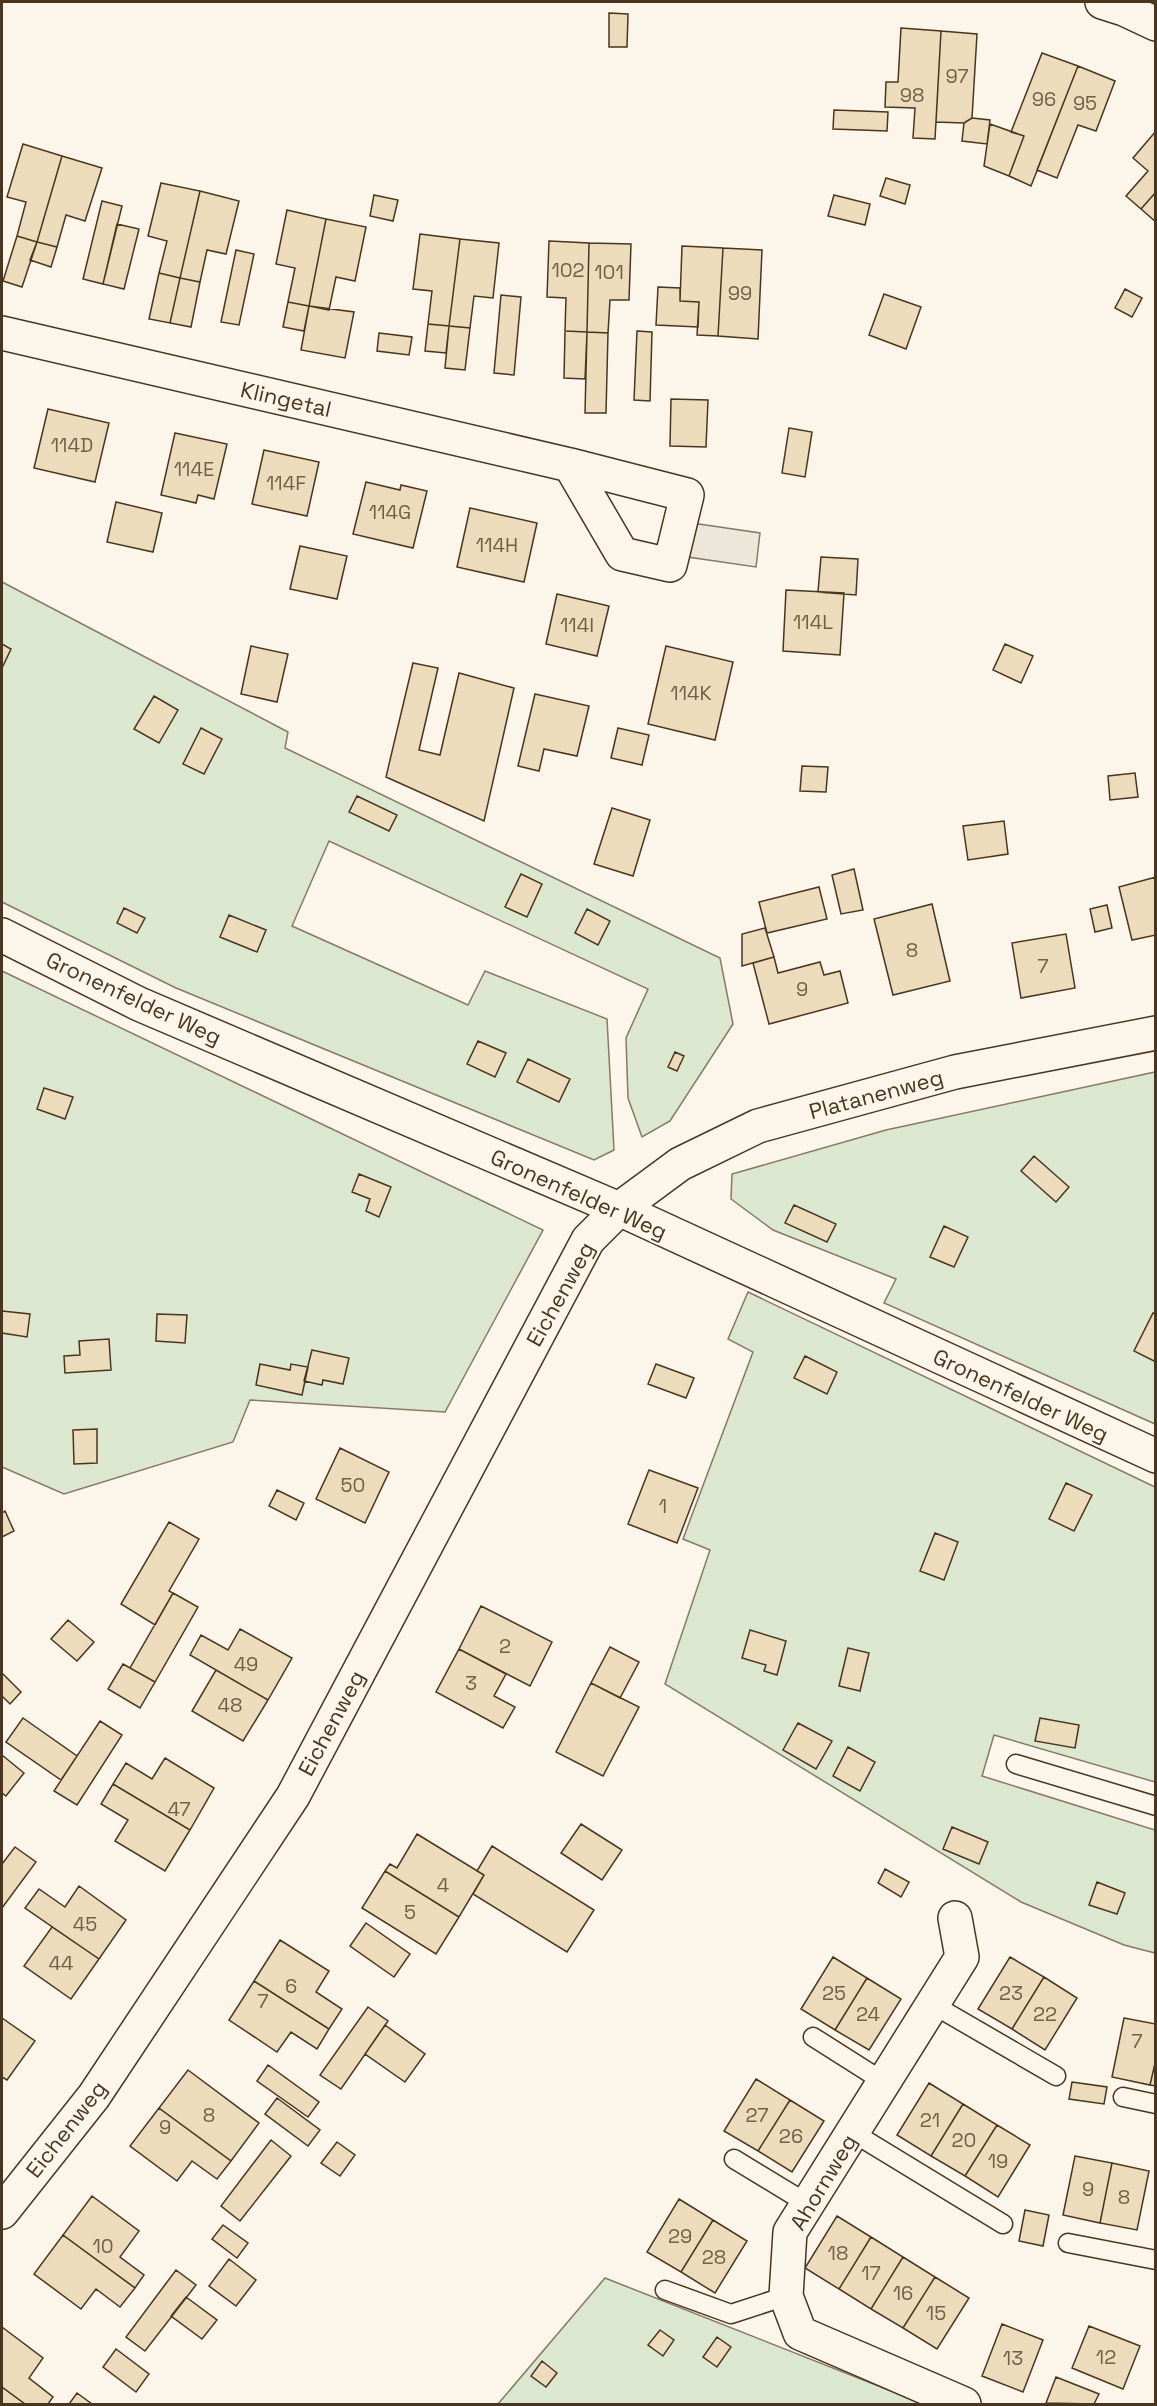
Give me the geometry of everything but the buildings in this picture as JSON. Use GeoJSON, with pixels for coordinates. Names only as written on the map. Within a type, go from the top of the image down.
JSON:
{"type":"FeatureCollection","features":[{"type":"Feature","properties":{"kind":"street"},"geometry":{"type":"LineString","coordinates":[[1102,2],[1124,9],[1155,24]]}},
{"type":"Feature","properties":{"kind":"street","name":"Klingetal"},"geometry":{"type":"LineString","coordinates":[[2,333],[570,465]]}},
{"type":"Feature","properties":{"kind":"street","name":"Gronenfelder Weg"},"geometry":{"type":"LineString","coordinates":[[2,935],[139,1004],[618,1209],[1155,1456]]}},
{"type":"Feature","properties":{"kind":"street","name":"Platanenweg"},"geometry":{"type":"LineString","coordinates":[[618,1209],[680,1164],[758,1126],[955,1072],[1155,1033]]}},
{"type":"Feature","properties":{"kind":"street","name":"Eichenweg"},"geometry":{"type":"LineString","coordinates":[[2,2212],[94,2096],[293,1796],[588,1240],[618,1209]]}},
{"type":"Feature","properties":{"kind":"street","name":"Ahornweg"},"geometry":{"type":"LineString","coordinates":[[955,1918],[962,1957],[790,2232],[786,2296],[800,2333],[964,2404]]}},
{"type":"Feature","properties":{"kind":"lane"},"geometry":{"type":"LineString","coordinates":[[1016,1764],[1155,1806]]}},
{"type":"Feature","properties":{"kind":"lane"},"geometry":{"type":"LineString","coordinates":[[932,2004],[1056,2076]]}},
{"type":"Feature","properties":{"kind":"lane"},"geometry":{"type":"LineString","coordinates":[[813,2037],[884,2082]]}},
{"type":"Feature","properties":{"kind":"lane"},"geometry":{"type":"LineString","coordinates":[[1123,2097],[1155,2104]]}},
{"type":"Feature","properties":{"kind":"lane"},"geometry":{"type":"LineString","coordinates":[[852,2132],[1003,2224]]}},
{"type":"Feature","properties":{"kind":"lane"},"geometry":{"type":"LineString","coordinates":[[734,2159],[808,2204]]}},
{"type":"Feature","properties":{"kind":"lane"},"geometry":{"type":"LineString","coordinates":[[1068,2243],[1155,2260]]}},
{"type":"Feature","properties":{"kind":"lane"},"geometry":{"type":"LineString","coordinates":[[665,2290],[731,2314],[786,2296]]}},
{"type":"Feature","properties":{"kind":"green space"},"geometry":{"type":"Polygon","coordinates":[[[2,582],[288,732],[285,748],[720,958],[733,1024],[670,1121],[642,1137],[628,1098],[626,1038],[648,989],[329,841],[292,926],[468,1005],[485,971],[607,1019],[614,1150],[594,1160],[176,988],[2,902],[2,582]]]}},
{"type":"Feature","properties":{"kind":"green space"},"geometry":{"type":"Polygon","coordinates":[[[2,971],[543,1230],[445,1412],[250,1400],[233,1442],[64,1494],[2,1467],[2,971]]]}},
{"type":"Feature","properties":{"kind":"green space"},"geometry":{"type":"Polygon","coordinates":[[[1155,1072],[1155,1424],[884,1303],[896,1279],[773,1230],[731,1199],[732,1174],[886,1130],[1155,1072]]]}},
{"type":"Feature","properties":{"kind":"green space"},"geometry":{"type":"Polygon","coordinates":[[[748,1292],[1155,1487],[1155,1782],[994,1735],[982,1776],[1155,1830],[1155,1953],[1124,1945],[1021,1902],[665,1684],[710,1550],[683,1539],[753,1352],[728,1339],[748,1292]]]}},
{"type":"Feature","properties":{"kind":"green space"},"geometry":{"type":"Polygon","coordinates":[[[605,2278],[924,2404],[498,2404],[605,2278]]]}},
{"type":"Feature","properties":{"kind":"shaded area"},"geometry":{"type":"Polygon","coordinates":[[[692,523],[760,533],[756,567],[688,557],[692,523]]]}}]}
